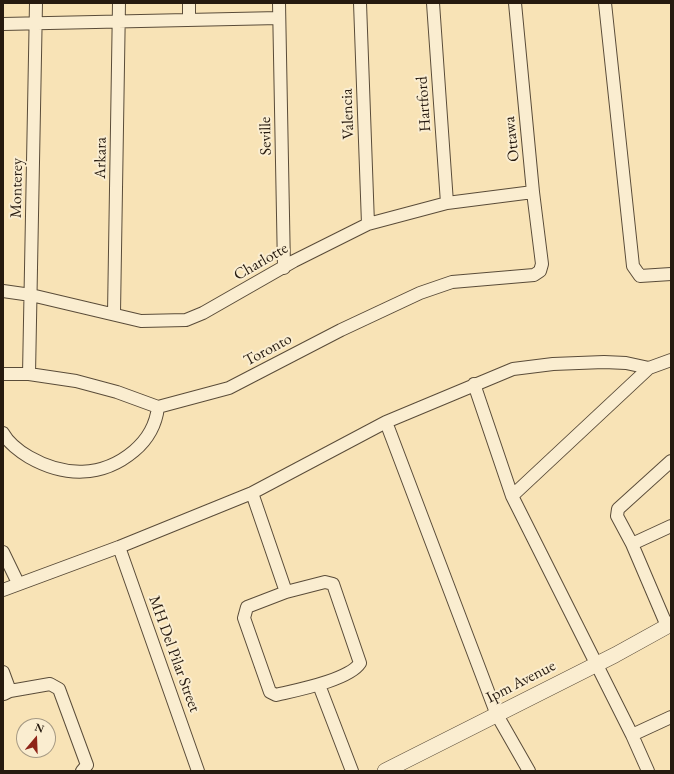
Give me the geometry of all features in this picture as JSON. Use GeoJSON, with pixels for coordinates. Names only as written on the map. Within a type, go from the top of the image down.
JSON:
{"type":"FeatureCollection","features":[{"type":"Feature","properties":{"kind":"street","name":"Monterey"},"geometry":{"type":"LineString","coordinates":[[29,374],[36,3]]}},
{"type":"Feature","properties":{"kind":"street","name":"Arkara"},"geometry":{"type":"LineString","coordinates":[[114,313],[119,3]]}},
{"type":"Feature","properties":{"kind":"street"},"geometry":{"type":"LineString","coordinates":[[189,3],[189,20]]}},
{"type":"Feature","properties":{"kind":"street","name":"Seville"},"geometry":{"type":"LineString","coordinates":[[279,3],[284,268]]}},
{"type":"Feature","properties":{"kind":"street","name":"Valencia"},"geometry":{"type":"LineString","coordinates":[[360,3],[368,224]]}},
{"type":"Feature","properties":{"kind":"street","name":"Hartford"},"geometry":{"type":"LineString","coordinates":[[433,3],[447,203]]}},
{"type":"Feature","properties":{"kind":"street","name":"Ottawa"},"geometry":{"type":"LineString","coordinates":[[515,3],[533,192],[542,264],[540,271]]}},
{"type":"Feature","properties":{"kind":"street"},"geometry":{"type":"LineString","coordinates":[[605,3],[634,266],[640,276],[671,274]]}},
{"type":"Feature","properties":{"kind":"street"},"geometry":{"type":"LineString","coordinates":[[3,24],[279,18]]}},
{"type":"Feature","properties":{"kind":"street","name":"Charlotte"},"geometry":{"type":"LineString","coordinates":[[3,291],[31,295],[114,313],[141,321],[186,320],[284,268],[294,261],[368,224],[447,203],[533,192]]}},
{"type":"Feature","properties":{"kind":"street","name":"Toronto"},"geometry":{"type":"LineString","coordinates":[[158,408],[229,388],[341,330],[420,293],[452,282],[534,275],[540,271]]}},
{"type":"Feature","properties":{"kind":"street"},"geometry":{"type":"LineString","coordinates":[[512,496],[649,368],[671,360]]}},
{"type":"Feature","properties":{"kind":"street"},"geometry":{"type":"LineString","coordinates":[[3,590],[18,583],[119,547],[252,493],[386,422],[474,384],[514,369],[553,364],[604,362],[626,363],[649,368]]}},
{"type":"Feature","properties":{"kind":"street"},"geometry":{"type":"LineString","coordinates":[[3,374],[29,374],[76,382],[117,392],[158,408],[156,421],[142,444],[114,466],[95,471],[70,471],[54,469],[41,464],[21,453],[11,444],[3,433]]}},
{"type":"Feature","properties":{"kind":"street"},"geometry":{"type":"LineString","coordinates":[[474,384],[512,496],[595,664],[632,735],[648,771]]}},
{"type":"Feature","properties":{"kind":"street"},"geometry":{"type":"LineString","coordinates":[[386,422],[497,715],[529,771]]}},
{"type":"Feature","properties":{"kind":"street"},"geometry":{"type":"LineString","coordinates":[[669,625],[632,544],[617,516],[618,509],[671,461]]}},
{"type":"Feature","properties":{"kind":"street"},"geometry":{"type":"LineString","coordinates":[[252,493],[286,592]]}},
{"type":"Feature","properties":{"kind":"street"},"geometry":{"type":"LineString","coordinates":[[632,544],[671,526]]}},
{"type":"Feature","properties":{"kind":"street","name":"MH Del Pilar Street"},"geometry":{"type":"LineString","coordinates":[[119,547],[198,771]]}},
{"type":"Feature","properties":{"kind":"street"},"geometry":{"type":"LineString","coordinates":[[3,552],[18,583]]}},
{"type":"Feature","properties":{"kind":"street"},"geometry":{"type":"LineString","coordinates":[[325,582],[333,584],[360,663],[355,670],[319,685],[276,695],[270,692],[244,618],[247,608],[286,592],[325,582]]}},
{"type":"Feature","properties":{"kind":"street","name":"Ipm Avenue"},"geometry":{"type":"LineString","coordinates":[[386,771],[669,625]]}},
{"type":"Feature","properties":{"kind":"street"},"geometry":{"type":"LineString","coordinates":[[3,672],[7,693],[50,684],[58,689],[87,765],[82,771]]}},
{"type":"Feature","properties":{"kind":"street"},"geometry":{"type":"LineString","coordinates":[[319,685],[352,771]]}},
{"type":"Feature","properties":{"kind":"street"},"geometry":{"type":"LineString","coordinates":[[632,735],[671,717]]}}]}
